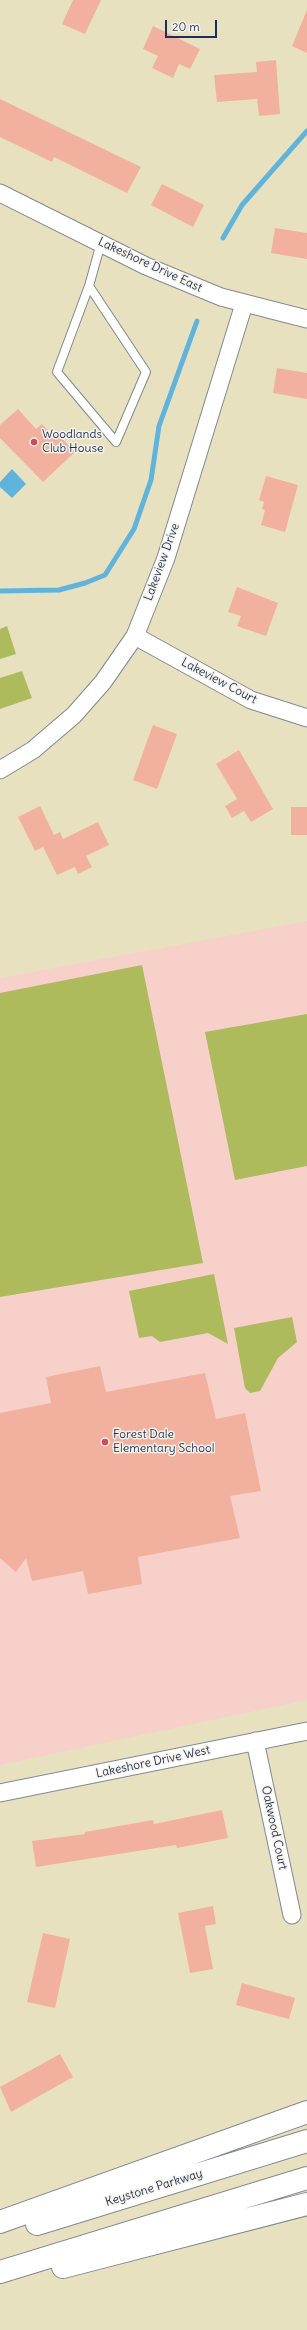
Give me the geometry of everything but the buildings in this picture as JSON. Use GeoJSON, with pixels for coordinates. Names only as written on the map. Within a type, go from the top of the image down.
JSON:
{"type":"FeatureCollection","features":[{"type":"Feature","properties":{"kind":"highway"},"geometry":{"type":"LineString","coordinates":[[0,2222],[307,2112]]}},
{"type":"Feature","properties":{"kind":"highway","name":"Keystone Parkway"},"geometry":{"type":"LineString","coordinates":[[0,2235],[307,2140]]}},
{"type":"Feature","properties":{"kind":"highway"},"geometry":{"type":"LineString","coordinates":[[0,2272],[307,2178]]}},
{"type":"Feature","properties":{"kind":"highway"},"geometry":{"type":"LineString","coordinates":[[0,2283],[307,2204]]}},
{"type":"Feature","properties":{"kind":"street","name":"Lakeshore Drive East"},"geometry":{"type":"LineString","coordinates":[[0,193],[146,266],[221,297],[307,319]]}},
{"type":"Feature","properties":{"kind":"street","name":"Lakeview Drive"},"geometry":{"type":"LineString","coordinates":[[0,770],[33,750],[74,715],[103,682],[135,636],[166,558],[244,304]]}},
{"type":"Feature","properties":{"kind":"street","name":"Lakeview Court"},"geometry":{"type":"LineString","coordinates":[[135,636],[251,700],[307,718]]}},
{"type":"Feature","properties":{"kind":"street","name":"Lakeshore Drive West"},"geometry":{"type":"LineString","coordinates":[[0,1793],[307,1731]]}},
{"type":"Feature","properties":{"kind":"street","name":"Oakwood Court"},"geometry":{"type":"LineString","coordinates":[[255,1741],[292,1915]]}},
{"type":"Feature","properties":{"kind":"lane"},"geometry":{"type":"LineString","coordinates":[[88,286],[146,372],[116,442],[57,372],[88,286],[101,243]]}},
{"type":"Feature","properties":{"kind":"shaded area"},"geometry":{"type":"Polygon","coordinates":[[[307,921],[307,1700],[0,1765],[0,978],[307,921]]]}},
{"type":"Feature","properties":{"kind":"green space"},"geometry":{"type":"Polygon","coordinates":[[[7,626],[16,654],[0,659],[0,629],[7,626]]]}},
{"type":"Feature","properties":{"kind":"green space"},"geometry":{"type":"Polygon","coordinates":[[[22,671],[32,698],[0,709],[0,678],[22,671]]]}},
{"type":"Feature","properties":{"kind":"green space"},"geometry":{"type":"Polygon","coordinates":[[[142,965],[203,1263],[0,1297],[0,993],[142,965]]]}},
{"type":"Feature","properties":{"kind":"green space"},"geometry":{"type":"Polygon","coordinates":[[[307,1014],[307,1166],[235,1180],[205,1032],[307,1014]]]}},
{"type":"Feature","properties":{"kind":"green space"},"geometry":{"type":"Polygon","coordinates":[[[214,1274],[228,1344],[208,1333],[160,1342],[152,1336],[139,1338],[129,1291],[214,1274]]]}},
{"type":"Feature","properties":{"kind":"green space"},"geometry":{"type":"Polygon","coordinates":[[[292,1317],[297,1342],[278,1358],[260,1391],[250,1393],[245,1388],[234,1328],[292,1317]]]}},
{"type":"Feature","properties":{"kind":"water"},"geometry":{"type":"Polygon","coordinates":[[[12,469],[26,484],[12,498],[0,487],[0,482],[12,469]]]}},
{"type":"Feature","properties":{"kind":"waterway"},"geometry":{"type":"LineString","coordinates":[[223,238],[242,205],[307,131]]}},
{"type":"Feature","properties":{"kind":"waterway"},"geometry":{"type":"LineString","coordinates":[[0,591],[59,590],[85,583],[105,575],[134,529],[151,480],[159,426],[197,321]]}},
{"type":"Feature","properties":{"kind":"place","name":"Woodlands Club House"},"geometry":{"type":"Point","coordinates":[34,442]}},
{"type":"Feature","properties":{"kind":"place","name":"Forest Dale Elementary School"},"geometry":{"type":"Point","coordinates":[105,1442]}}]}
